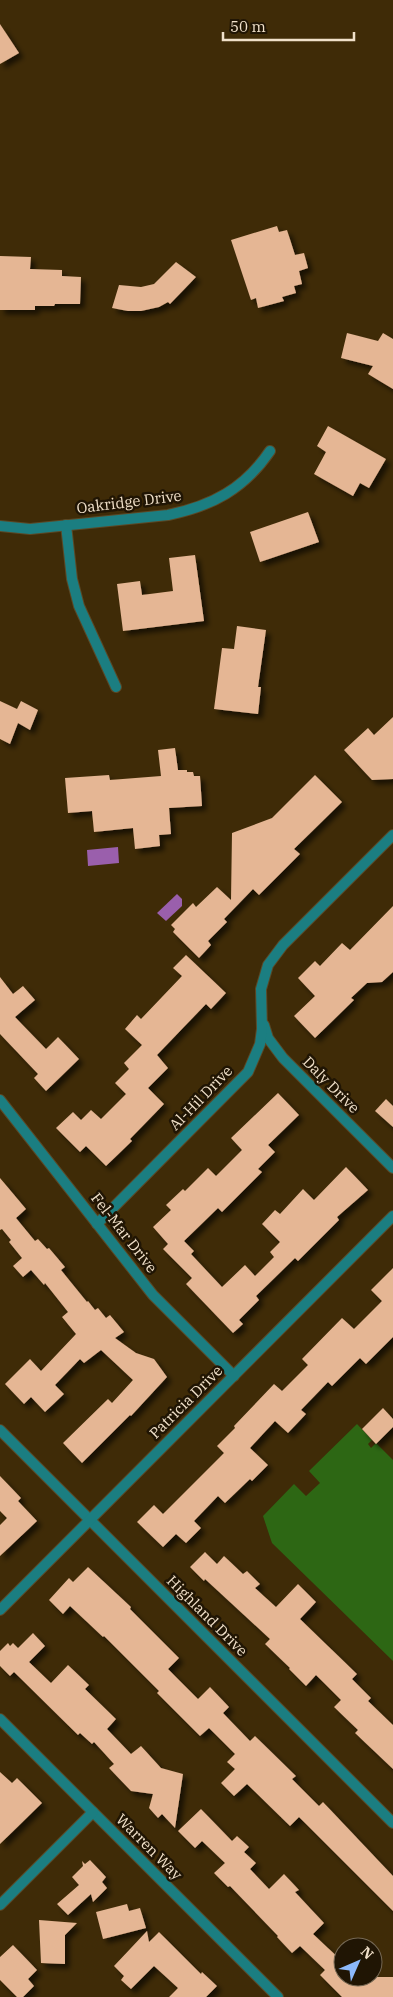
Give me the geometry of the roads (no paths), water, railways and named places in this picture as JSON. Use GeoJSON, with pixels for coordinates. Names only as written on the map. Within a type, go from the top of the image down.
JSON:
{"type":"FeatureCollection","features":[{"type":"Feature","properties":{"kind":"street","name":"Oakridge Drive"},"geometry":{"type":"LineString","coordinates":[[0,526],[30,529],[168,515],[189,511],[229,493],[262,463],[270,451]]}},
{"type":"Feature","properties":{"kind":"street"},"geometry":{"type":"LineString","coordinates":[[66,525],[72,579],[79,606],[116,687]]}},
{"type":"Feature","properties":{"kind":"street","name":"Al-Hil Drive"},"geometry":{"type":"LineString","coordinates":[[97,1224],[248,1072],[260,1044],[260,989],[268,965],[283,945],[393,835]]}},
{"type":"Feature","properties":{"kind":"street","name":"Daly Drive"},"geometry":{"type":"LineString","coordinates":[[260,1014],[268,1038],[283,1058],[393,1168]]}},
{"type":"Feature","properties":{"kind":"street","name":"Fel-Mar Drive"},"geometry":{"type":"LineString","coordinates":[[0,1100],[153,1295],[234,1376]]}},
{"type":"Feature","properties":{"kind":"street","name":"Patricia Drive"},"geometry":{"type":"LineString","coordinates":[[0,1610],[393,1216]]}},
{"type":"Feature","properties":{"kind":"street","name":"Highland Drive"},"geometry":{"type":"LineString","coordinates":[[0,1430],[393,1823]]}},
{"type":"Feature","properties":{"kind":"street","name":"Warren Way"},"geometry":{"type":"LineString","coordinates":[[0,1719],[278,1997]]}},
{"type":"Feature","properties":{"kind":"street"},"geometry":{"type":"LineString","coordinates":[[0,1905],[93,1812]]}}]}
